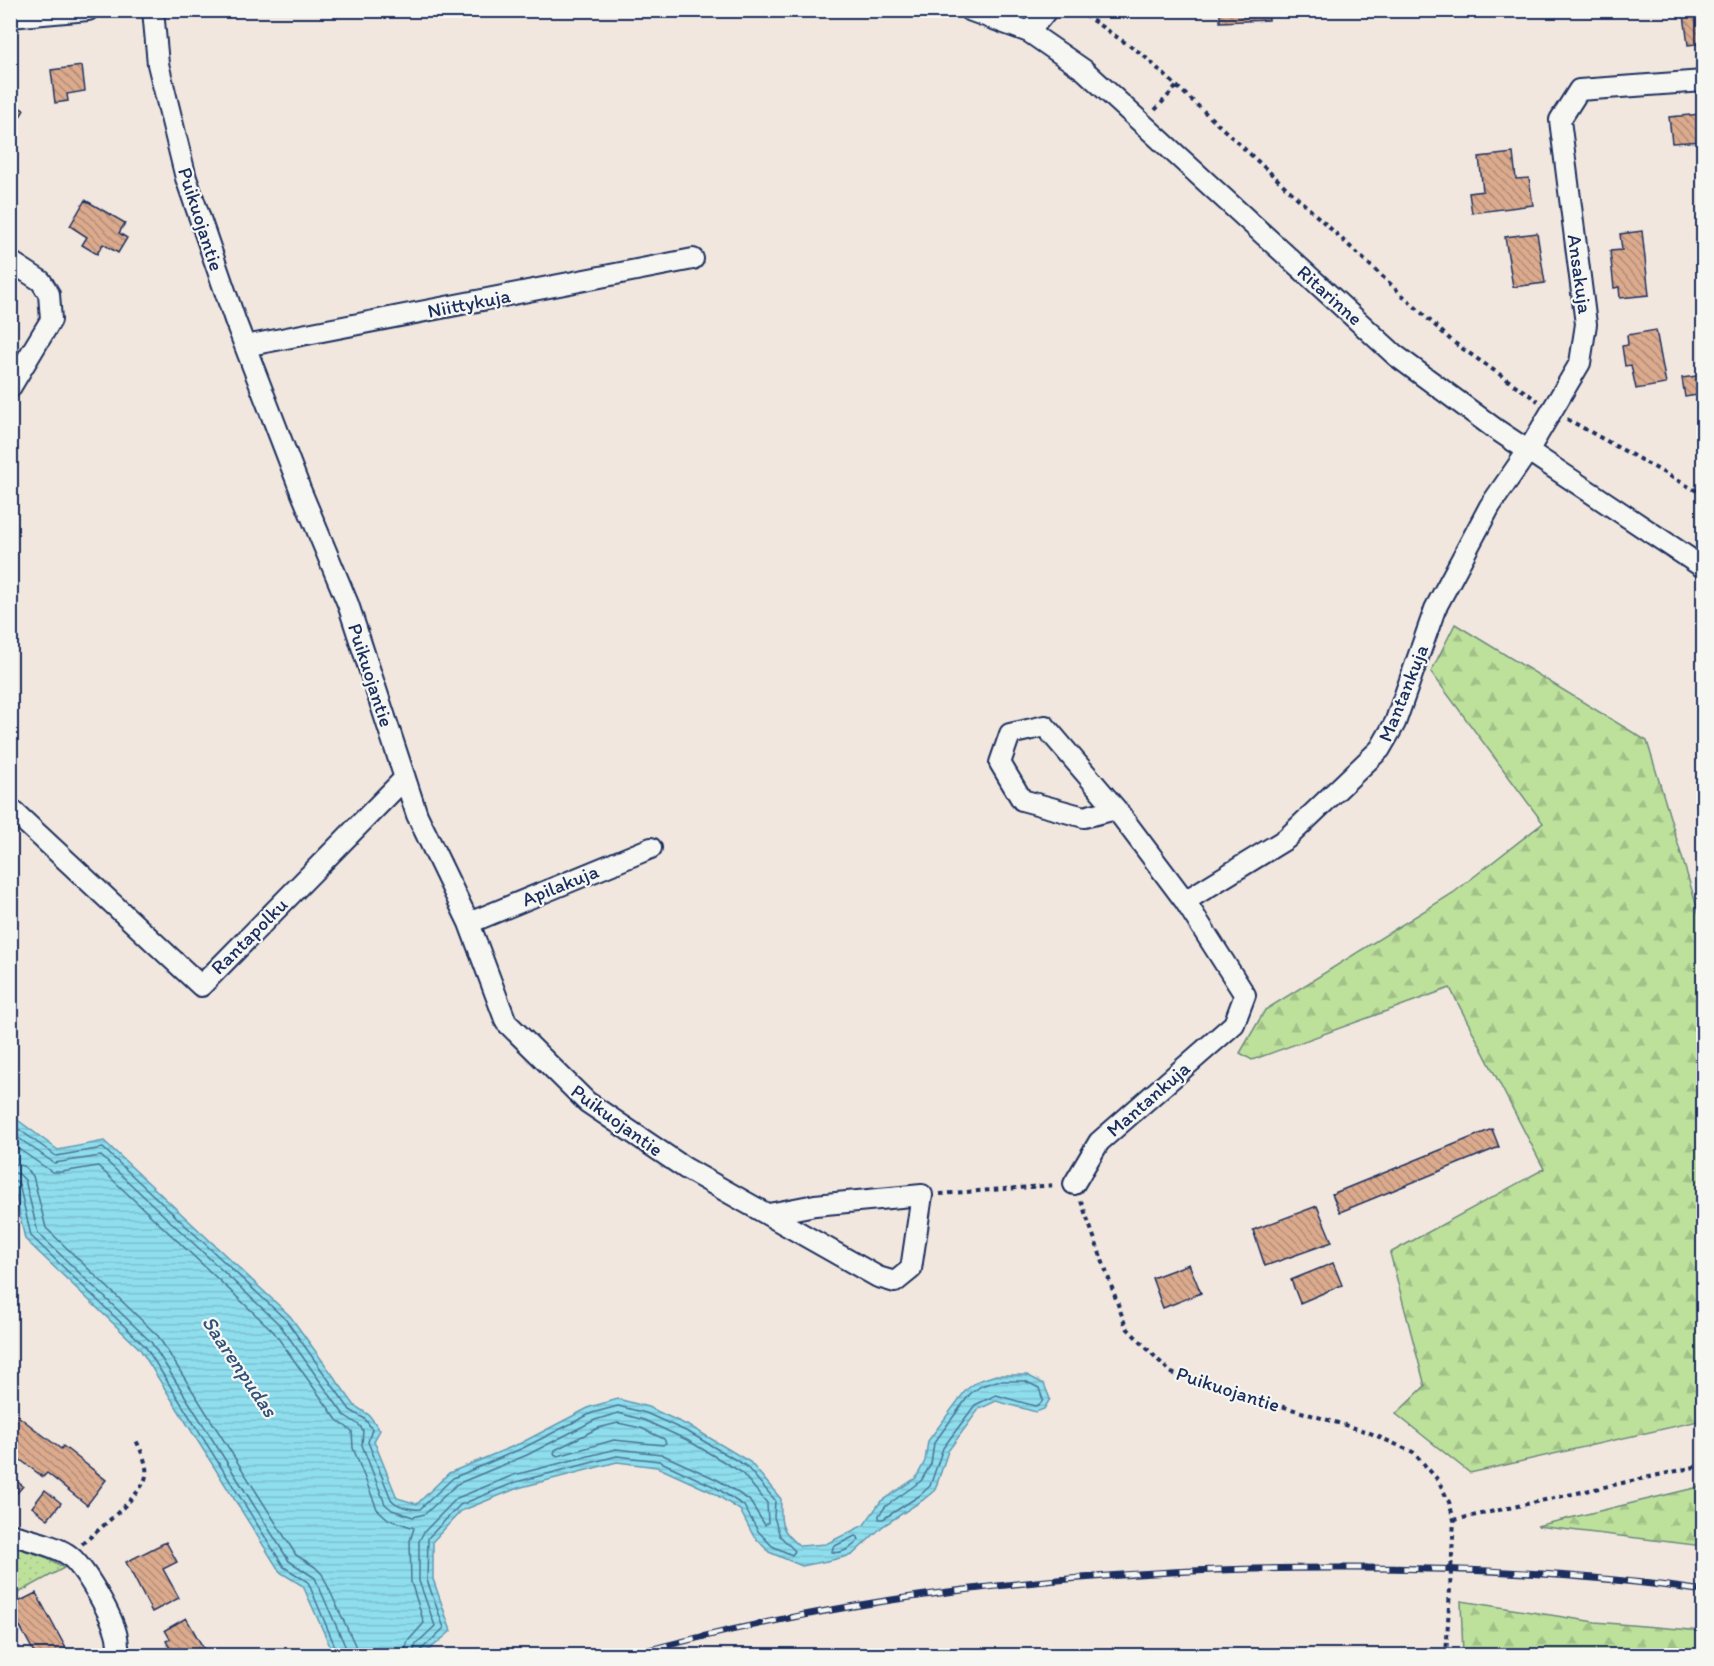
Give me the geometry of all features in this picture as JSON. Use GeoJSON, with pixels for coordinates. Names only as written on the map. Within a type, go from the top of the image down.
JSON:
{"type":"FeatureCollection","features":[{"type":"Feature","properties":{"kind":"street"},"geometry":{"type":"LineString","coordinates":[[10,17],[88,10]]}},
{"type":"Feature","properties":{"kind":"street","name":"Puikuojantie"},"geometry":{"type":"LineString","coordinates":[[153,10],[159,64],[186,178],[245,346],[300,489],[348,604],[417,815],[469,923],[506,1022],[586,1102],[685,1168],[878,1277],[895,1282],[911,1269],[922,1195]]}},
{"type":"Feature","properties":{"kind":"street","name":"Ritarinne"},"geometry":{"type":"LineString","coordinates":[[969,10],[1029,32],[1084,70],[1395,355],[1528,451],[1704,568]]}},
{"type":"Feature","properties":{"kind":"street"},"geometry":{"type":"LineString","coordinates":[[1029,32],[1047,10]]}},
{"type":"Feature","properties":{"kind":"street","name":"Ansakuja"},"geometry":{"type":"LineString","coordinates":[[1528,451],[1580,363],[1586,324],[1560,120],[1579,90],[1704,81]]}},
{"type":"Feature","properties":{"kind":"street","name":"Niittykuja"},"geometry":{"type":"LineString","coordinates":[[245,346],[693,259]]}},
{"type":"Feature","properties":{"kind":"street"},"geometry":{"type":"LineString","coordinates":[[10,261],[41,281],[49,294],[51,320],[10,388]]}},
{"type":"Feature","properties":{"kind":"street","name":"Mantankuja"},"geometry":{"type":"LineString","coordinates":[[1185,901],[1286,840],[1380,749],[1395,723],[1435,609],[1490,506],[1528,451]]}},
{"type":"Feature","properties":{"kind":"street","name":"Mantankuja"},"geometry":{"type":"LineString","coordinates":[[1074,1184],[1099,1142],[1234,1024],[1245,995],[1185,901],[1116,809],[1045,726],[1010,734],[1000,764],[1022,800],[1084,817],[1116,809]]}},
{"type":"Feature","properties":{"kind":"street","name":"Rantapolku"},"geometry":{"type":"LineString","coordinates":[[10,808],[201,986],[405,778]]}},
{"type":"Feature","properties":{"kind":"street","name":"Apilakuja"},"geometry":{"type":"LineString","coordinates":[[469,923],[651,848]]}},
{"type":"Feature","properties":{"kind":"street"},"geometry":{"type":"LineString","coordinates":[[769,1214],[815,1205],[922,1195]]}},
{"type":"Feature","properties":{"kind":"street"},"geometry":{"type":"LineString","coordinates":[[10,1534],[59,1550],[69,1555],[81,1567],[102,1601],[117,1636],[118,1656]]}},
{"type":"Feature","properties":{"kind":"path"},"geometry":{"type":"LineString","coordinates":[[1077,10],[1142,54],[1453,342],[1552,411],[1704,495]]}},
{"type":"Feature","properties":{"kind":"path"},"geometry":{"type":"LineString","coordinates":[[1143,124],[1177,87]]}},
{"type":"Feature","properties":{"kind":"path"},"geometry":{"type":"LineString","coordinates":[[922,1195],[1074,1184]]}},
{"type":"Feature","properties":{"kind":"path","name":"Puikuojantie"},"geometry":{"type":"LineString","coordinates":[[1074,1184],[1126,1327],[1171,1373],[1368,1432],[1413,1452],[1438,1480],[1449,1502],[1454,1520]]}},
{"type":"Feature","properties":{"kind":"path"},"geometry":{"type":"LineString","coordinates":[[69,1555],[134,1496],[146,1477],[144,1460],[136,1440]]}},
{"type":"Feature","properties":{"kind":"path"},"geometry":{"type":"LineString","coordinates":[[1446,1656],[1454,1520],[1704,1466]]}},
{"type":"Feature","properties":{"kind":"green space"},"geometry":{"type":"Polygon","coordinates":[[[1455,624],[1647,741],[1703,927],[1703,1420],[1470,1473],[1396,1414],[1425,1386],[1390,1253],[1544,1169],[1450,988],[1252,1060],[1240,1053],[1265,1010],[1453,893],[1543,823],[1431,672],[1455,624]]]}},
{"type":"Feature","properties":{"kind":"green space"},"geometry":{"type":"Polygon","coordinates":[[[1703,1486],[1703,1546],[1537,1526],[1703,1486]]]}},
{"type":"Feature","properties":{"kind":"green space"},"geometry":{"type":"Polygon","coordinates":[[[11,1546],[48,1558],[64,1568],[11,1597],[11,1546]]]}},
{"type":"Feature","properties":{"kind":"green space"},"geometry":{"type":"Polygon","coordinates":[[[1461,1601],[1595,1622],[1703,1631],[1703,1655],[1463,1655],[1461,1601]]]}},
{"type":"Feature","properties":{"kind":"water","name":"Saarenpudas"},"geometry":{"type":"Polygon","coordinates":[[[11,1115],[58,1150],[104,1141],[290,1316],[355,1406],[369,1415],[380,1430],[374,1441],[397,1498],[417,1504],[449,1473],[521,1443],[590,1407],[618,1399],[648,1407],[693,1428],[750,1462],[781,1499],[781,1521],[788,1535],[800,1546],[826,1544],[864,1525],[881,1501],[916,1478],[925,1461],[928,1441],[966,1390],[978,1381],[996,1375],[1027,1375],[1044,1384],[1050,1399],[1044,1409],[1036,1412],[996,1401],[979,1409],[948,1451],[935,1490],[883,1526],[852,1555],[802,1566],[769,1552],[753,1535],[740,1510],[712,1492],[657,1467],[617,1462],[518,1488],[461,1511],[433,1541],[433,1579],[451,1631],[423,1655],[334,1655],[303,1586],[280,1572],[140,1349],[25,1239],[11,1182],[11,1115]]]}},
{"type":"Feature","properties":{"kind":"building"},"geometry":{"type":"Polygon","coordinates":[[[1220,10],[1269,10],[1269,20],[1220,22],[1220,10]]]}},
{"type":"Feature","properties":{"kind":"building"},"geometry":{"type":"Polygon","coordinates":[[[1491,10],[1531,10],[1531,13],[1491,16],[1491,10]]]}},
{"type":"Feature","properties":{"kind":"building"},"geometry":{"type":"Polygon","coordinates":[[[1703,12],[1704,43],[1688,45],[1684,15],[1703,12]]]}},
{"type":"Feature","properties":{"kind":"building"},"geometry":{"type":"Polygon","coordinates":[[[82,66],[85,91],[67,94],[68,101],[55,103],[51,70],[82,66]]]}},
{"type":"Feature","properties":{"kind":"building"},"geometry":{"type":"Polygon","coordinates":[[[10,102],[24,110],[11,132],[10,132],[10,102]]]}},
{"type":"Feature","properties":{"kind":"building"},"geometry":{"type":"Polygon","coordinates":[[[1701,114],[1703,141],[1672,143],[1669,117],[1701,114]]]}},
{"type":"Feature","properties":{"kind":"building"},"geometry":{"type":"Polygon","coordinates":[[[1513,153],[1516,179],[1529,178],[1533,205],[1472,213],[1469,193],[1483,191],[1479,157],[1513,153]]]}},
{"type":"Feature","properties":{"kind":"building"},"geometry":{"type":"Polygon","coordinates":[[[85,200],[125,223],[119,233],[127,238],[118,253],[103,244],[97,254],[82,245],[87,237],[70,226],[85,200]]]}},
{"type":"Feature","properties":{"kind":"building"},"geometry":{"type":"Polygon","coordinates":[[[1642,231],[1649,295],[1620,298],[1619,287],[1614,288],[1610,251],[1622,250],[1620,234],[1642,231]]]}},
{"type":"Feature","properties":{"kind":"building"},"geometry":{"type":"Polygon","coordinates":[[[1537,233],[1545,283],[1513,287],[1505,237],[1537,233]]]}},
{"type":"Feature","properties":{"kind":"building"},"geometry":{"type":"Polygon","coordinates":[[[1656,330],[1666,384],[1636,389],[1631,365],[1625,366],[1622,346],[1628,345],[1627,335],[1656,330]]]}},
{"type":"Feature","properties":{"kind":"building"},"geometry":{"type":"Polygon","coordinates":[[[1704,375],[1704,394],[1685,397],[1682,378],[1704,375]]]}},
{"type":"Feature","properties":{"kind":"building"},"geometry":{"type":"Polygon","coordinates":[[[1492,1129],[1499,1147],[1340,1212],[1332,1194],[1492,1129]]]}},
{"type":"Feature","properties":{"kind":"building"},"geometry":{"type":"Polygon","coordinates":[[[1317,1206],[1332,1242],[1265,1266],[1253,1230],[1317,1206]]]}},
{"type":"Feature","properties":{"kind":"building"},"geometry":{"type":"Polygon","coordinates":[[[1333,1263],[1342,1285],[1300,1303],[1291,1280],[1333,1263]]]}},
{"type":"Feature","properties":{"kind":"building"},"geometry":{"type":"Polygon","coordinates":[[[1189,1264],[1201,1293],[1163,1308],[1152,1278],[1189,1264]]]}},
{"type":"Feature","properties":{"kind":"building"},"geometry":{"type":"Polygon","coordinates":[[[10,1410],[61,1449],[63,1446],[106,1480],[87,1505],[47,1473],[43,1477],[10,1452],[10,1410]]]}},
{"type":"Feature","properties":{"kind":"building"},"geometry":{"type":"Polygon","coordinates":[[[10,1476],[23,1486],[10,1501],[10,1476]]]}},
{"type":"Feature","properties":{"kind":"building"},"geometry":{"type":"Polygon","coordinates":[[[45,1490],[61,1503],[48,1519],[32,1507],[45,1490]]]}},
{"type":"Feature","properties":{"kind":"building"},"geometry":{"type":"Polygon","coordinates":[[[166,1542],[177,1562],[163,1569],[179,1598],[152,1612],[126,1562],[166,1542]]]}},
{"type":"Feature","properties":{"kind":"building"},"geometry":{"type":"Polygon","coordinates":[[[36,1593],[68,1652],[61,1656],[36,1656],[10,1608],[36,1593]]]}},
{"type":"Feature","properties":{"kind":"building"},"geometry":{"type":"Polygon","coordinates":[[[186,1618],[208,1656],[174,1656],[166,1641],[170,1639],[165,1630],[186,1618]]]}},
{"type":"Feature","properties":{"kind":"railway"},"geometry":{"type":"LineString","coordinates":[[627,1656],[804,1615],[893,1600],[983,1588],[1164,1572],[1345,1568],[1435,1569],[1569,1576],[1704,1591]]}}]}
